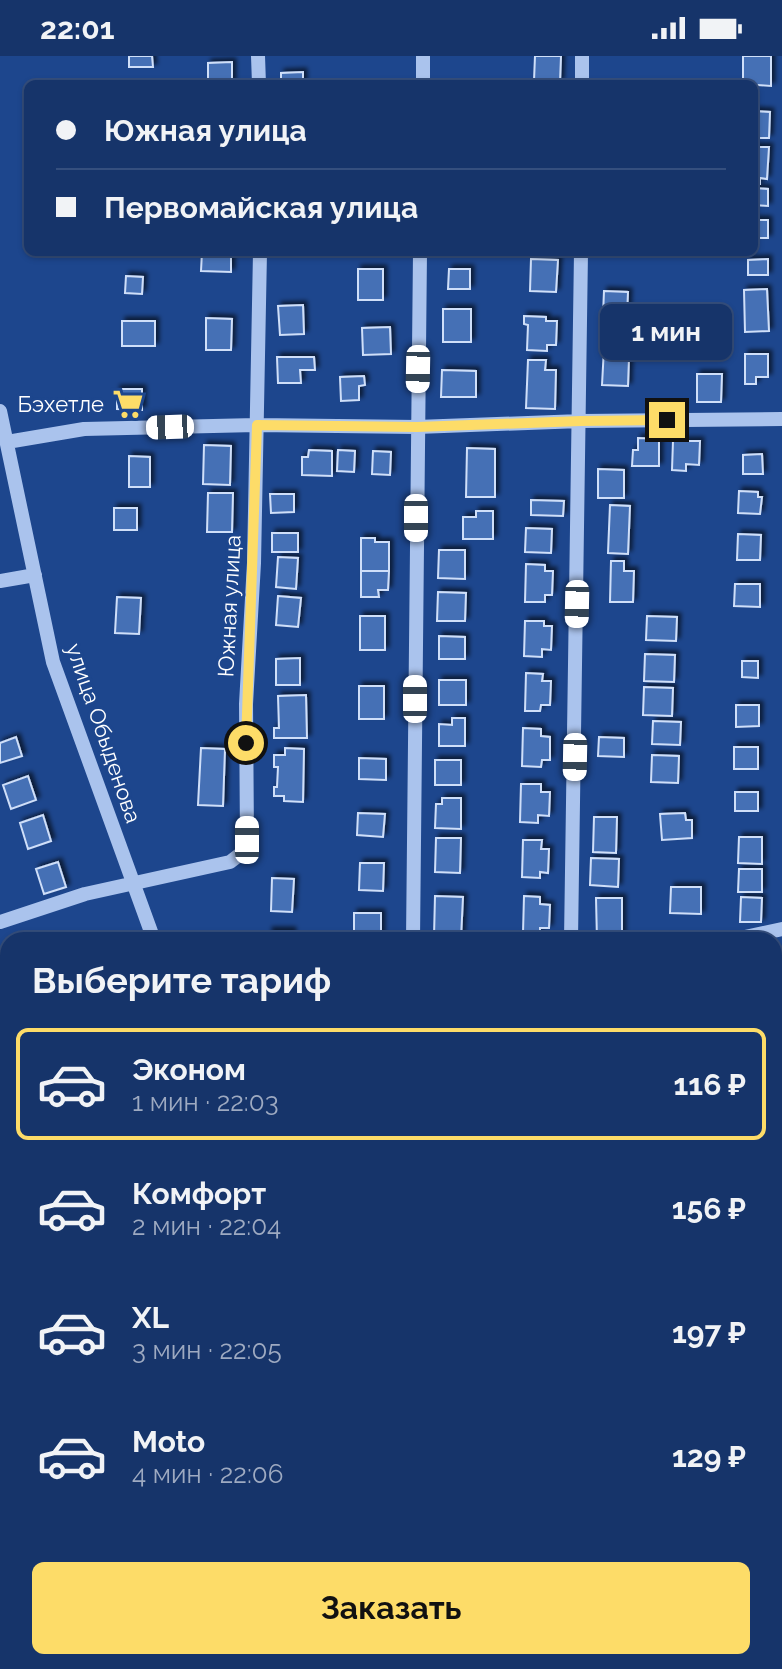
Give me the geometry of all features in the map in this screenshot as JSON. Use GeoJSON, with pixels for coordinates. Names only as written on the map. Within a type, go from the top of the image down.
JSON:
{"type":"FeatureCollection","features":[{"type":"Feature","properties":{"kind":"street"},"geometry":{"type":"LineString","coordinates":[[258,56],[259,80]]}},
{"type":"Feature","properties":{"kind":"street"},"geometry":{"type":"LineString","coordinates":[[423,56],[423,80]]}},
{"type":"Feature","properties":{"kind":"street"},"geometry":{"type":"LineString","coordinates":[[582,56],[582,80]]}},
{"type":"Feature","properties":{"kind":"street","name":"Южная улица"},"geometry":{"type":"LineString","coordinates":[[0,922],[85,894],[230,862],[243,852],[247,840],[246,704],[254,563],[260,256]]}},
{"type":"Feature","properties":{"kind":"street"},"geometry":{"type":"LineString","coordinates":[[413,932],[420,256]]}},
{"type":"Feature","properties":{"kind":"street"},"geometry":{"type":"LineString","coordinates":[[571,932],[581,421],[581,256]]}},
{"type":"Feature","properties":{"kind":"street","name":"улица Обыденова"},"geometry":{"type":"LineString","coordinates":[[0,411],[53,662],[151,932]]}},
{"type":"Feature","properties":{"kind":"street"},"geometry":{"type":"LineString","coordinates":[[7,442],[84,429],[257,425],[417,427],[581,421],[782,419]]}},
{"type":"Feature","properties":{"kind":"street"},"geometry":{"type":"LineString","coordinates":[[0,581],[35,575]]}},
{"type":"Feature","properties":{"kind":"building"},"geometry":{"type":"Polygon","coordinates":[[[129,56],[152,56],[153,67],[129,67],[129,56]]]}},
{"type":"Feature","properties":{"kind":"building"},"geometry":{"type":"Polygon","coordinates":[[[535,56],[561,56],[560,80],[534,80],[535,56]]]}},
{"type":"Feature","properties":{"kind":"building"},"geometry":{"type":"Polygon","coordinates":[[[743,56],[771,56],[771,86],[758,85],[758,80],[743,80],[743,56]]]}},
{"type":"Feature","properties":{"kind":"building"},"geometry":{"type":"Polygon","coordinates":[[[232,62],[232,80],[208,80],[208,63],[232,62]]]}},
{"type":"Feature","properties":{"kind":"building"},"geometry":{"type":"Polygon","coordinates":[[[303,72],[303,80],[281,80],[281,73],[303,72]]]}},
{"type":"Feature","properties":{"kind":"building"},"geometry":{"type":"Polygon","coordinates":[[[758,111],[770,112],[769,138],[758,138],[758,111]]]}},
{"type":"Feature","properties":{"kind":"building"},"geometry":{"type":"Polygon","coordinates":[[[758,147],[769,147],[767,179],[760,178],[760,184],[758,147]]]}},
{"type":"Feature","properties":{"kind":"building"},"geometry":{"type":"Polygon","coordinates":[[[758,188],[768,189],[768,206],[758,205],[758,188]]]}},
{"type":"Feature","properties":{"kind":"building"},"geometry":{"type":"Polygon","coordinates":[[[758,220],[768,220],[768,238],[758,238],[758,220]]]}},
{"type":"Feature","properties":{"kind":"building"},"geometry":{"type":"Polygon","coordinates":[[[202,256],[231,256],[231,272],[201,271],[202,256]]]}},
{"type":"Feature","properties":{"kind":"building"},"geometry":{"type":"Polygon","coordinates":[[[531,259],[558,260],[556,292],[530,291],[531,259]]]}},
{"type":"Feature","properties":{"kind":"building"},"geometry":{"type":"Polygon","coordinates":[[[768,259],[768,275],[748,275],[748,260],[768,259]]]}},
{"type":"Feature","properties":{"kind":"building"},"geometry":{"type":"Polygon","coordinates":[[[358,269],[383,269],[383,300],[358,300],[358,269]]]}},
{"type":"Feature","properties":{"kind":"building"},"geometry":{"type":"Polygon","coordinates":[[[449,269],[470,269],[470,289],[448,289],[449,269]]]}},
{"type":"Feature","properties":{"kind":"building"},"geometry":{"type":"Polygon","coordinates":[[[126,276],[143,277],[142,294],[125,293],[126,276]]]}},
{"type":"Feature","properties":{"kind":"building"},"geometry":{"type":"Polygon","coordinates":[[[767,289],[769,331],[745,332],[744,290],[767,289]]]}},
{"type":"Feature","properties":{"kind":"building"},"geometry":{"type":"Polygon","coordinates":[[[604,291],[628,292],[627,316],[603,315],[604,291]]]}},
{"type":"Feature","properties":{"kind":"building"},"geometry":{"type":"Polygon","coordinates":[[[303,305],[304,334],[280,335],[278,306],[303,305]]]}},
{"type":"Feature","properties":{"kind":"building"},"geometry":{"type":"Polygon","coordinates":[[[443,309],[471,309],[471,342],[443,342],[443,309]]]}},
{"type":"Feature","properties":{"kind":"building"},"geometry":{"type":"Polygon","coordinates":[[[524,316],[557,321],[556,345],[547,345],[547,351],[527,350],[528,325],[524,324],[524,316]]]}},
{"type":"Feature","properties":{"kind":"building"},"geometry":{"type":"Polygon","coordinates":[[[206,318],[232,319],[231,350],[206,350],[206,318]]]}},
{"type":"Feature","properties":{"kind":"building"},"geometry":{"type":"Polygon","coordinates":[[[122,321],[155,321],[155,346],[122,346],[122,321]]]}},
{"type":"Feature","properties":{"kind":"building"},"geometry":{"type":"Polygon","coordinates":[[[390,327],[391,354],[363,355],[362,328],[390,327]]]}},
{"type":"Feature","properties":{"kind":"building"},"geometry":{"type":"Polygon","coordinates":[[[604,348],[637,349],[636,358],[629,358],[628,386],[602,385],[604,348]]]}},
{"type":"Feature","properties":{"kind":"building"},"geometry":{"type":"Polygon","coordinates":[[[745,354],[768,354],[768,377],[756,377],[756,384],[745,384],[745,354]]]}},
{"type":"Feature","properties":{"kind":"building"},"geometry":{"type":"Polygon","coordinates":[[[277,357],[314,357],[315,370],[300,370],[301,383],[278,383],[277,357]]]}},
{"type":"Feature","properties":{"kind":"building"},"geometry":{"type":"Polygon","coordinates":[[[528,360],[546,360],[545,370],[556,370],[555,409],[526,408],[528,360]]]}},
{"type":"Feature","properties":{"kind":"building"},"geometry":{"type":"Polygon","coordinates":[[[442,370],[476,371],[476,397],[441,397],[442,370]]]}},
{"type":"Feature","properties":{"kind":"building"},"geometry":{"type":"Polygon","coordinates":[[[697,374],[722,374],[721,402],[697,402],[697,374]]]}},
{"type":"Feature","properties":{"kind":"building"},"geometry":{"type":"Polygon","coordinates":[[[364,376],[365,385],[359,386],[359,400],[341,401],[340,377],[364,376]]]}},
{"type":"Feature","properties":{"kind":"building"},"geometry":{"type":"Polygon","coordinates":[[[117,389],[142,389],[142,410],[117,409],[117,389]]]}},
{"type":"Feature","properties":{"kind":"building"},"geometry":{"type":"Polygon","coordinates":[[[638,438],[659,439],[659,466],[632,466],[633,450],[638,450],[638,438]]]}},
{"type":"Feature","properties":{"kind":"building"},"geometry":{"type":"Polygon","coordinates":[[[673,441],[700,441],[699,465],[686,464],[686,471],[672,470],[673,441]]]}},
{"type":"Feature","properties":{"kind":"building"},"geometry":{"type":"Polygon","coordinates":[[[204,445],[231,446],[230,485],[203,484],[204,445]]]}},
{"type":"Feature","properties":{"kind":"building"},"geometry":{"type":"Polygon","coordinates":[[[467,448],[495,449],[495,497],[466,497],[467,448]]]}},
{"type":"Feature","properties":{"kind":"building"},"geometry":{"type":"Polygon","coordinates":[[[309,450],[332,451],[332,476],[302,475],[302,457],[308,457],[309,450]]]}},
{"type":"Feature","properties":{"kind":"building"},"geometry":{"type":"Polygon","coordinates":[[[338,450],[355,451],[354,472],[337,471],[338,450]]]}},
{"type":"Feature","properties":{"kind":"building"},"geometry":{"type":"Polygon","coordinates":[[[373,451],[391,452],[390,475],[372,474],[373,451]]]}},
{"type":"Feature","properties":{"kind":"building"},"geometry":{"type":"Polygon","coordinates":[[[762,454],[763,474],[743,474],[743,455],[762,454]]]}},
{"type":"Feature","properties":{"kind":"building"},"geometry":{"type":"Polygon","coordinates":[[[129,456],[150,457],[150,487],[129,487],[129,456]]]}},
{"type":"Feature","properties":{"kind":"building"},"geometry":{"type":"Polygon","coordinates":[[[598,469],[624,470],[624,498],[598,498],[598,469]]]}},
{"type":"Feature","properties":{"kind":"building"},"geometry":{"type":"Polygon","coordinates":[[[739,491],[758,492],[758,497],[762,497],[760,514],[738,513],[739,491]]]}},
{"type":"Feature","properties":{"kind":"building"},"geometry":{"type":"Polygon","coordinates":[[[208,493],[233,493],[232,532],[207,532],[208,493]]]}},
{"type":"Feature","properties":{"kind":"building"},"geometry":{"type":"Polygon","coordinates":[[[270,494],[294,494],[294,512],[271,513],[270,494]]]}},
{"type":"Feature","properties":{"kind":"building"},"geometry":{"type":"Polygon","coordinates":[[[531,500],[564,501],[563,516],[531,515],[531,500]]]}},
{"type":"Feature","properties":{"kind":"building"},"geometry":{"type":"Polygon","coordinates":[[[610,505],[630,506],[628,554],[608,553],[610,505]]]}},
{"type":"Feature","properties":{"kind":"building"},"geometry":{"type":"Polygon","coordinates":[[[114,508],[137,508],[137,530],[114,530],[114,508]]]}},
{"type":"Feature","properties":{"kind":"building"},"geometry":{"type":"Polygon","coordinates":[[[476,511],[493,511],[493,539],[463,539],[463,517],[476,517],[476,511]]]}},
{"type":"Feature","properties":{"kind":"building"},"geometry":{"type":"Polygon","coordinates":[[[526,528],[552,529],[551,553],[525,552],[526,528]]]}},
{"type":"Feature","properties":{"kind":"building"},"geometry":{"type":"Polygon","coordinates":[[[272,533],[298,533],[298,552],[272,552],[272,533]]]}},
{"type":"Feature","properties":{"kind":"building"},"geometry":{"type":"Polygon","coordinates":[[[738,534],[761,535],[760,560],[737,560],[738,534]]]}},
{"type":"Feature","properties":{"kind":"building"},"geometry":{"type":"Polygon","coordinates":[[[361,538],[389,542],[389,571],[361,571],[361,538]]]}},
{"type":"Feature","properties":{"kind":"building"},"geometry":{"type":"Polygon","coordinates":[[[439,550],[465,550],[465,579],[438,578],[439,550]]]}},
{"type":"Feature","properties":{"kind":"building"},"geometry":{"type":"Polygon","coordinates":[[[278,557],[298,558],[296,589],[276,587],[278,557]]]}},
{"type":"Feature","properties":{"kind":"building"},"geometry":{"type":"Polygon","coordinates":[[[611,561],[624,561],[624,571],[634,571],[633,602],[610,602],[611,561]]]}},
{"type":"Feature","properties":{"kind":"building"},"geometry":{"type":"Polygon","coordinates":[[[526,564],[545,565],[545,571],[553,571],[552,595],[545,595],[545,602],[525,602],[526,564]]]}},
{"type":"Feature","properties":{"kind":"building"},"geometry":{"type":"Polygon","coordinates":[[[361,571],[389,571],[388,590],[378,590],[379,597],[361,597],[361,571]]]}},
{"type":"Feature","properties":{"kind":"building"},"geometry":{"type":"Polygon","coordinates":[[[735,584],[760,584],[760,607],[734,606],[735,584]]]}},
{"type":"Feature","properties":{"kind":"building"},"geometry":{"type":"Polygon","coordinates":[[[438,592],[466,593],[465,621],[437,621],[438,592]]]}},
{"type":"Feature","properties":{"kind":"building"},"geometry":{"type":"Polygon","coordinates":[[[278,596],[301,598],[298,627],[276,625],[278,596]]]}},
{"type":"Feature","properties":{"kind":"building"},"geometry":{"type":"Polygon","coordinates":[[[117,597],[141,598],[139,634],[115,633],[117,597]]]}},
{"type":"Feature","properties":{"kind":"building"},"geometry":{"type":"Polygon","coordinates":[[[360,616],[385,616],[385,650],[360,650],[360,616]]]}},
{"type":"Feature","properties":{"kind":"building"},"geometry":{"type":"Polygon","coordinates":[[[647,616],[677,617],[676,641],[646,640],[647,616]]]}},
{"type":"Feature","properties":{"kind":"building"},"geometry":{"type":"Polygon","coordinates":[[[525,621],[544,621],[544,626],[552,626],[551,650],[542,649],[542,657],[524,656],[525,621]]]}},
{"type":"Feature","properties":{"kind":"building"},"geometry":{"type":"Polygon","coordinates":[[[439,636],[465,637],[465,659],[439,659],[439,636]]]}},
{"type":"Feature","properties":{"kind":"building"},"geometry":{"type":"Polygon","coordinates":[[[645,654],[675,655],[674,682],[644,681],[645,654]]]}},
{"type":"Feature","properties":{"kind":"building"},"geometry":{"type":"Polygon","coordinates":[[[300,658],[300,685],[276,685],[276,659],[300,658]]]}},
{"type":"Feature","properties":{"kind":"building"},"geometry":{"type":"Polygon","coordinates":[[[742,661],[758,661],[758,678],[742,677],[742,661]]]}},
{"type":"Feature","properties":{"kind":"building"},"geometry":{"type":"Polygon","coordinates":[[[526,673],[543,674],[542,681],[551,681],[550,705],[541,705],[540,711],[525,711],[526,673]]]}},
{"type":"Feature","properties":{"kind":"building"},"geometry":{"type":"Polygon","coordinates":[[[439,680],[466,680],[466,705],[439,705],[439,680]]]}},
{"type":"Feature","properties":{"kind":"building"},"geometry":{"type":"Polygon","coordinates":[[[359,686],[384,686],[384,719],[359,719],[359,686]]]}},
{"type":"Feature","properties":{"kind":"building"},"geometry":{"type":"Polygon","coordinates":[[[644,687],[673,688],[672,716],[643,715],[644,687]]]}},
{"type":"Feature","properties":{"kind":"building"},"geometry":{"type":"Polygon","coordinates":[[[306,695],[307,738],[274,738],[274,728],[279,728],[278,696],[306,695]]]}},
{"type":"Feature","properties":{"kind":"building"},"geometry":{"type":"Polygon","coordinates":[[[736,705],[759,705],[759,726],[736,727],[736,705]]]}},
{"type":"Feature","properties":{"kind":"building"},"geometry":{"type":"Polygon","coordinates":[[[452,718],[465,718],[465,746],[439,746],[439,724],[452,725],[452,718]]]}},
{"type":"Feature","properties":{"kind":"building"},"geometry":{"type":"Polygon","coordinates":[[[653,721],[681,722],[680,745],[652,744],[653,721]]]}},
{"type":"Feature","properties":{"kind":"building"},"geometry":{"type":"Polygon","coordinates":[[[523,728],[541,729],[541,736],[550,737],[550,760],[542,760],[541,767],[522,766],[523,728]]]}},
{"type":"Feature","properties":{"kind":"building"},"geometry":{"type":"Polygon","coordinates":[[[16,737],[22,756],[0,763],[0,743],[16,737]]]}},
{"type":"Feature","properties":{"kind":"building"},"geometry":{"type":"Polygon","coordinates":[[[599,737],[624,738],[624,757],[598,756],[599,737]]]}},
{"type":"Feature","properties":{"kind":"building"},"geometry":{"type":"Polygon","coordinates":[[[734,747],[758,747],[758,769],[734,769],[734,747]]]}},
{"type":"Feature","properties":{"kind":"building"},"geometry":{"type":"Polygon","coordinates":[[[201,748],[225,749],[223,806],[198,805],[201,748]]]}},
{"type":"Feature","properties":{"kind":"building"},"geometry":{"type":"Polygon","coordinates":[[[285,748],[304,749],[303,802],[284,801],[284,796],[274,796],[278,767],[274,767],[274,755],[285,755],[285,748]]]}},
{"type":"Feature","properties":{"kind":"building"},"geometry":{"type":"Polygon","coordinates":[[[652,755],[679,756],[678,783],[651,782],[652,755]]]}},
{"type":"Feature","properties":{"kind":"building"},"geometry":{"type":"Polygon","coordinates":[[[359,758],[386,759],[386,780],[359,779],[359,758]]]}},
{"type":"Feature","properties":{"kind":"building"},"geometry":{"type":"Polygon","coordinates":[[[435,760],[461,760],[461,785],[435,785],[435,760]]]}},
{"type":"Feature","properties":{"kind":"building"},"geometry":{"type":"Polygon","coordinates":[[[28,776],[36,800],[11,809],[3,785],[28,776]]]}},
{"type":"Feature","properties":{"kind":"building"},"geometry":{"type":"Polygon","coordinates":[[[521,784],[541,784],[541,792],[550,792],[549,816],[538,815],[538,823],[520,822],[521,784]]]}},
{"type":"Feature","properties":{"kind":"building"},"geometry":{"type":"Polygon","coordinates":[[[735,792],[758,792],[758,811],[735,811],[735,792]]]}},
{"type":"Feature","properties":{"kind":"building"},"geometry":{"type":"Polygon","coordinates":[[[442,798],[461,798],[461,829],[435,828],[436,804],[442,804],[442,798]]]}},
{"type":"Feature","properties":{"kind":"building"},"geometry":{"type":"Polygon","coordinates":[[[358,813],[385,814],[383,837],[357,835],[358,813]]]}},
{"type":"Feature","properties":{"kind":"building"},"geometry":{"type":"Polygon","coordinates":[[[685,813],[686,820],[692,820],[692,838],[662,840],[660,814],[685,813]]]}},
{"type":"Feature","properties":{"kind":"building"},"geometry":{"type":"Polygon","coordinates":[[[43,815],[51,841],[28,849],[20,823],[43,815]]]}},
{"type":"Feature","properties":{"kind":"building"},"geometry":{"type":"Polygon","coordinates":[[[594,817],[617,817],[616,853],[593,852],[594,817]]]}},
{"type":"Feature","properties":{"kind":"building"},"geometry":{"type":"Polygon","coordinates":[[[739,837],[762,837],[762,864],[738,863],[739,837]]]}},
{"type":"Feature","properties":{"kind":"building"},"geometry":{"type":"Polygon","coordinates":[[[436,838],[461,838],[460,873],[435,872],[436,838]]]}},
{"type":"Feature","properties":{"kind":"building"},"geometry":{"type":"Polygon","coordinates":[[[523,840],[542,840],[541,849],[549,849],[548,873],[540,872],[540,878],[522,877],[523,840]]]}},
{"type":"Feature","properties":{"kind":"building"},"geometry":{"type":"Polygon","coordinates":[[[591,858],[619,859],[618,887],[590,885],[591,858]]]}},
{"type":"Feature","properties":{"kind":"building"},"geometry":{"type":"Polygon","coordinates":[[[58,862],[66,887],[44,894],[36,869],[58,862]]]}},
{"type":"Feature","properties":{"kind":"building"},"geometry":{"type":"Polygon","coordinates":[[[360,863],[384,863],[383,891],[359,890],[360,863]]]}},
{"type":"Feature","properties":{"kind":"building"},"geometry":{"type":"Polygon","coordinates":[[[739,869],[762,869],[762,892],[738,892],[739,869]]]}},
{"type":"Feature","properties":{"kind":"building"},"geometry":{"type":"Polygon","coordinates":[[[272,878],[294,879],[292,912],[271,911],[272,878]]]}},
{"type":"Feature","properties":{"kind":"building"},"geometry":{"type":"Polygon","coordinates":[[[671,887],[701,887],[701,914],[670,913],[671,887]]]}},
{"type":"Feature","properties":{"kind":"building"},"geometry":{"type":"Polygon","coordinates":[[[435,896],[463,897],[461,932],[434,932],[435,896]]]}},
{"type":"Feature","properties":{"kind":"building"},"geometry":{"type":"Polygon","coordinates":[[[524,896],[540,897],[540,904],[550,905],[549,928],[540,928],[540,932],[523,932],[524,896]]]}},
{"type":"Feature","properties":{"kind":"building"},"geometry":{"type":"Polygon","coordinates":[[[741,897],[762,898],[761,922],[740,922],[741,897]]]}},
{"type":"Feature","properties":{"kind":"building"},"geometry":{"type":"Polygon","coordinates":[[[596,898],[622,898],[622,932],[597,932],[596,898]]]}},
{"type":"Feature","properties":{"kind":"building"},"geometry":{"type":"Polygon","coordinates":[[[354,913],[381,913],[381,932],[354,932],[354,913]]]}},
{"type":"Feature","properties":{"kind":"place","name":"Бэхетле"},"geometry":{"type":"Point","coordinates":[128,404]}},
{"type":"Feature","properties":{"kind":"route"},"geometry":{"type":"LineString","coordinates":[[246,743],[257,425],[417,427],[667,420]]}}]}
